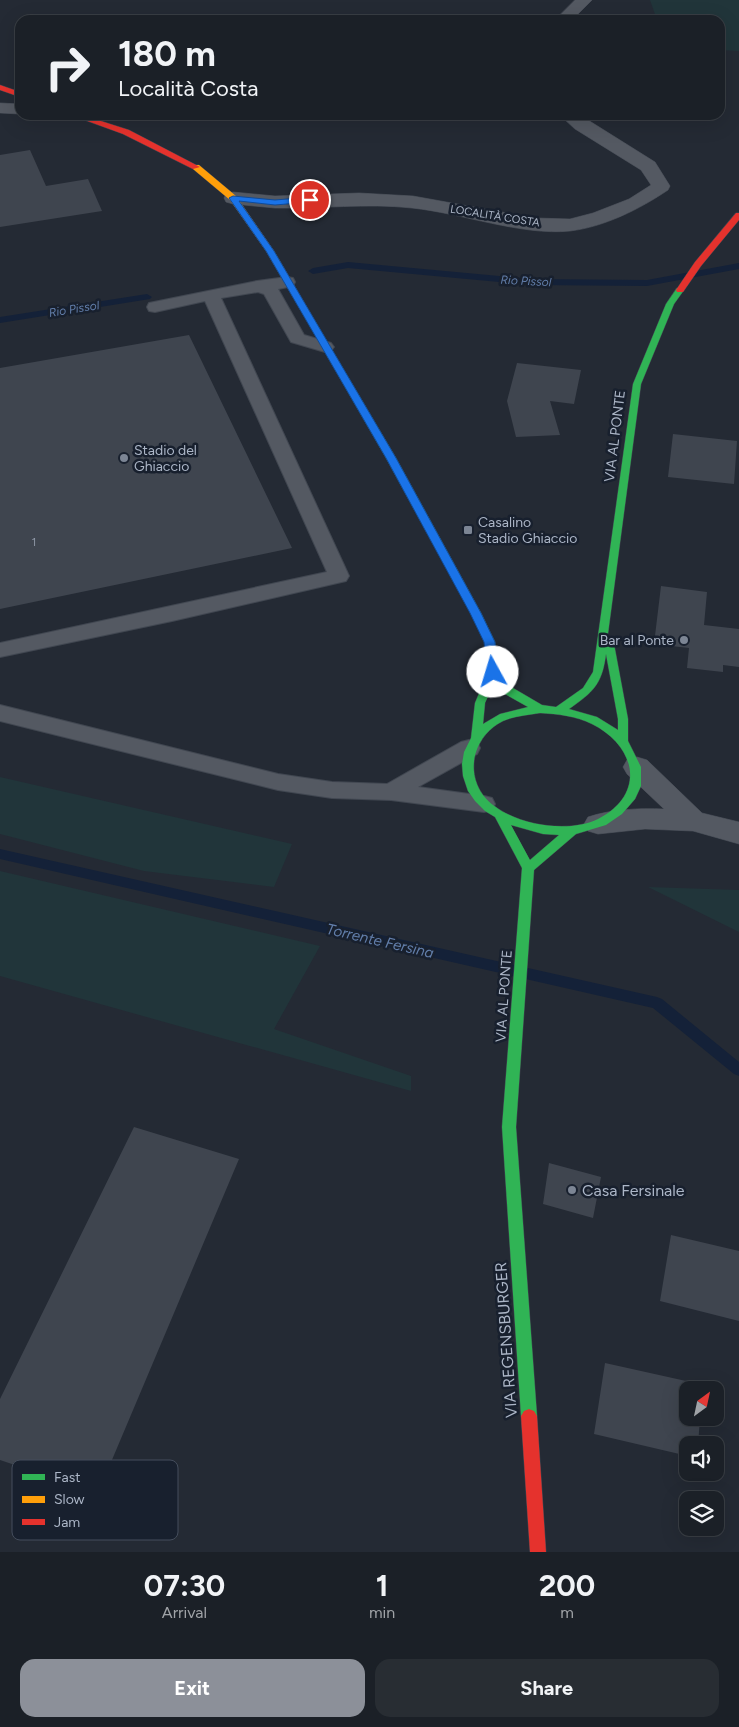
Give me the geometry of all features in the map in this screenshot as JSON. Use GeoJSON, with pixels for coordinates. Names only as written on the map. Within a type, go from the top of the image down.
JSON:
{"type":"FeatureCollection","features":[{"type":"Feature","properties":{"kind":"main road"},"geometry":{"type":"LineString","coordinates":[[0,87],[15,93]]}},
{"type":"Feature","properties":{"kind":"main road"},"geometry":{"type":"LineString","coordinates":[[90,120],[126,132],[195,166],[233,198],[270,251],[391,458],[490,642],[493,672],[509,691],[540,709]]}},
{"type":"Feature","properties":{"kind":"main road","name":"VIA AL PONTE"},"geometry":{"type":"LineString","coordinates":[[559,710],[580,698],[592,687],[598,672],[606,626],[637,384],[670,304],[698,264],[739,215]]}},
{"type":"Feature","properties":{"kind":"main road","name":"VIA AL PONTE"},"geometry":{"type":"LineString","coordinates":[[606,626],[623,719],[623,741]]}},
{"type":"Feature","properties":{"kind":"main road"},"geometry":{"type":"LineString","coordinates":[[493,672],[482,692],[476,715],[473,743],[466,767],[470,786],[484,804],[502,818],[535,830],[585,827]]}},
{"type":"Feature","properties":{"kind":"main road"},"geometry":{"type":"LineString","coordinates":[[473,743],[493,722],[515,713],[540,709],[559,710],[584,715],[606,726],[623,741],[637,768],[636,784],[629,800],[616,814],[585,827],[528,868],[502,818]]}},
{"type":"Feature","properties":{"kind":"main road","name":"VIA AL PONTE"},"geometry":{"type":"LineString","coordinates":[[509,1126],[528,868]]}},
{"type":"Feature","properties":{"kind":"main road","name":"VIA REGENSBURGER"},"geometry":{"type":"LineString","coordinates":[[509,1126],[538,1552]]}},
{"type":"Feature","properties":{"kind":"street"},"geometry":{"type":"LineString","coordinates":[[569,15],[584,0]]}},
{"type":"Feature","properties":{"kind":"street"},"geometry":{"type":"LineString","coordinates":[[0,108],[15,109]]}},
{"type":"Feature","properties":{"kind":"street","name":"LOCALITÀ COSTA"},"geometry":{"type":"LineString","coordinates":[[233,198],[275,202],[359,199],[413,202],[535,224],[570,225],[600,218],[636,203],[661,186],[648,166],[574,120]]}},
{"type":"Feature","properties":{"kind":"street"},"geometry":{"type":"LineString","coordinates":[[637,768],[693,821]]}},
{"type":"Feature","properties":{"kind":"street"},"geometry":{"type":"LineString","coordinates":[[585,827],[644,819],[693,821],[739,833]]}},
{"type":"Feature","properties":{"kind":"lane"},"geometry":{"type":"LineString","coordinates":[[155,307],[257,286],[287,282]]}},
{"type":"Feature","properties":{"kind":"lane"},"geometry":{"type":"LineString","coordinates":[[257,286],[271,291],[297,338],[325,347]]}},
{"type":"Feature","properties":{"kind":"lane"},"geometry":{"type":"LineString","coordinates":[[0,650],[172,614],[339,576],[211,295]]}},
{"type":"Feature","properties":{"kind":"lane"},"geometry":{"type":"LineString","coordinates":[[0,713],[278,782],[332,790],[391,792],[484,804]]}},
{"type":"Feature","properties":{"kind":"lane"},"geometry":{"type":"LineString","coordinates":[[391,792],[473,743]]}},
{"type":"Feature","properties":{"kind":"green space"},"geometry":{"type":"Polygon","coordinates":[[[650,0],[739,0],[739,51],[725,50],[725,15],[655,15],[650,0]]]}},
{"type":"Feature","properties":{"kind":"green space"},"geometry":{"type":"Polygon","coordinates":[[[0,777],[292,844],[274,887],[144,871],[0,834],[0,777]]]}},
{"type":"Feature","properties":{"kind":"green space"},"geometry":{"type":"Polygon","coordinates":[[[0,871],[320,946],[274,1029],[411,1076],[411,1091],[0,976],[0,871]]]}},
{"type":"Feature","properties":{"kind":"green space"},"geometry":{"type":"Polygon","coordinates":[[[648,887],[739,890],[739,932],[648,887]]]}},
{"type":"Feature","properties":{"kind":"building"},"geometry":{"type":"Polygon","coordinates":[[[30,150],[46,186],[88,179],[102,211],[0,227],[0,155],[30,150]]]}},
{"type":"Feature","properties":{"kind":"building","name":"Stadio del Ghiaccio"},"geometry":{"type":"Polygon","coordinates":[[[189,335],[292,548],[0,609],[0,368],[189,335]]]}},
{"type":"Feature","properties":{"kind":"building"},"geometry":{"type":"Polygon","coordinates":[[[517,363],[581,370],[574,404],[550,401],[560,435],[516,437],[507,401],[517,363]]]}},
{"type":"Feature","properties":{"kind":"building"},"geometry":{"type":"Polygon","coordinates":[[[673,434],[737,441],[734,484],[668,477],[673,434]]]}},
{"type":"Feature","properties":{"kind":"building"},"geometry":{"type":"Polygon","coordinates":[[[661,586],[707,592],[704,625],[739,629],[739,667],[723,665],[723,672],[687,668],[689,648],[654,644],[661,586]]]}},
{"type":"Feature","properties":{"kind":"building"},"geometry":{"type":"Polygon","coordinates":[[[134,1127],[239,1159],[112,1460],[12,1460],[12,1464],[0,1460],[0,1399],[134,1127]]]}},
{"type":"Feature","properties":{"kind":"building","name":"Casa Fersinale"},"geometry":{"type":"Polygon","coordinates":[[[549,1163],[601,1177],[593,1218],[543,1204],[549,1163]]]}},
{"type":"Feature","properties":{"kind":"building"},"geometry":{"type":"Polygon","coordinates":[[[671,1235],[739,1251],[739,1321],[660,1301],[671,1235]]]}},
{"type":"Feature","properties":{"kind":"building"},"geometry":{"type":"Polygon","coordinates":[[[605,1363],[686,1381],[679,1381],[679,1426],[699,1426],[699,1436],[679,1436],[679,1454],[594,1434],[605,1363]]]}},
{"type":"Feature","properties":{"kind":"waterway","name":"Rio Pissol"},"geometry":{"type":"LineString","coordinates":[[313,271],[348,265],[532,282],[647,283],[739,266]]}},
{"type":"Feature","properties":{"kind":"waterway","name":"Rio Pissol"},"geometry":{"type":"LineString","coordinates":[[0,320],[147,297]]}},
{"type":"Feature","properties":{"kind":"waterway","name":"Torrente Fersina"},"geometry":{"type":"LineString","coordinates":[[0,854],[657,1003],[739,1070]]}},
{"type":"Feature","properties":{"kind":"traffic: fast"},"geometry":{"type":"LineString","coordinates":[[559,710],[587,691],[598,672],[637,384],[670,304],[680,290]]}},
{"type":"Feature","properties":{"kind":"traffic: fast"},"geometry":{"type":"LineString","coordinates":[[311,321],[391,458],[476,613],[490,642],[493,672],[509,691],[540,709]]}},
{"type":"Feature","properties":{"kind":"traffic: fast"},"geometry":{"type":"LineString","coordinates":[[609,644],[623,719],[623,741]]}},
{"type":"Feature","properties":{"kind":"traffic: fast"},"geometry":{"type":"LineString","coordinates":[[476,737],[480,703],[493,672]]}},
{"type":"Feature","properties":{"kind":"traffic: fast"},"geometry":{"type":"LineString","coordinates":[[540,709],[568,712],[594,720],[615,734],[632,757],[637,776],[634,791],[618,811],[602,822],[584,829],[564,831],[543,830],[505,818],[479,799],[472,788],[468,764],[470,752],[482,730],[504,717],[540,709]]}},
{"type":"Feature","properties":{"kind":"traffic: fast"},"geometry":{"type":"LineString","coordinates":[[501,817],[528,868],[509,1127],[529,1416]]}},
{"type":"Feature","properties":{"kind":"traffic: fast"},"geometry":{"type":"LineString","coordinates":[[528,868],[573,830]]}},
{"type":"Feature","properties":{"kind":"traffic: slow"},"geometry":{"type":"LineString","coordinates":[[196,167],[233,198],[270,251],[311,321]]}},
{"type":"Feature","properties":{"kind":"traffic: jam"},"geometry":{"type":"LineString","coordinates":[[0,87],[15,93]]}},
{"type":"Feature","properties":{"kind":"traffic: jam"},"geometry":{"type":"LineString","coordinates":[[90,120],[126,132],[196,167]]}},
{"type":"Feature","properties":{"kind":"traffic: jam"},"geometry":{"type":"LineString","coordinates":[[680,290],[698,264],[739,215]]}},
{"type":"Feature","properties":{"kind":"traffic: jam"},"geometry":{"type":"LineString","coordinates":[[529,1416],[538,1552]]}},
{"type":"Feature","properties":{"kind":"place","name":"Stadio del Ghiaccio"},"geometry":{"type":"Point","coordinates":[124,458]}},
{"type":"Feature","properties":{"kind":"place","name":"Casalino Stadio Ghiaccio"},"geometry":{"type":"Point","coordinates":[468,530]}},
{"type":"Feature","properties":{"kind":"place","name":"Bar al Ponte"},"geometry":{"type":"Point","coordinates":[684,640]}},
{"type":"Feature","properties":{"kind":"place","name":"Casa Fersinale"},"geometry":{"type":"Point","coordinates":[572,1190]}},
{"type":"Feature","properties":{"kind":"route"},"geometry":{"type":"LineString","coordinates":[[310,200],[275,202],[233,198],[270,251],[391,458],[490,642],[493,672]]}}]}
